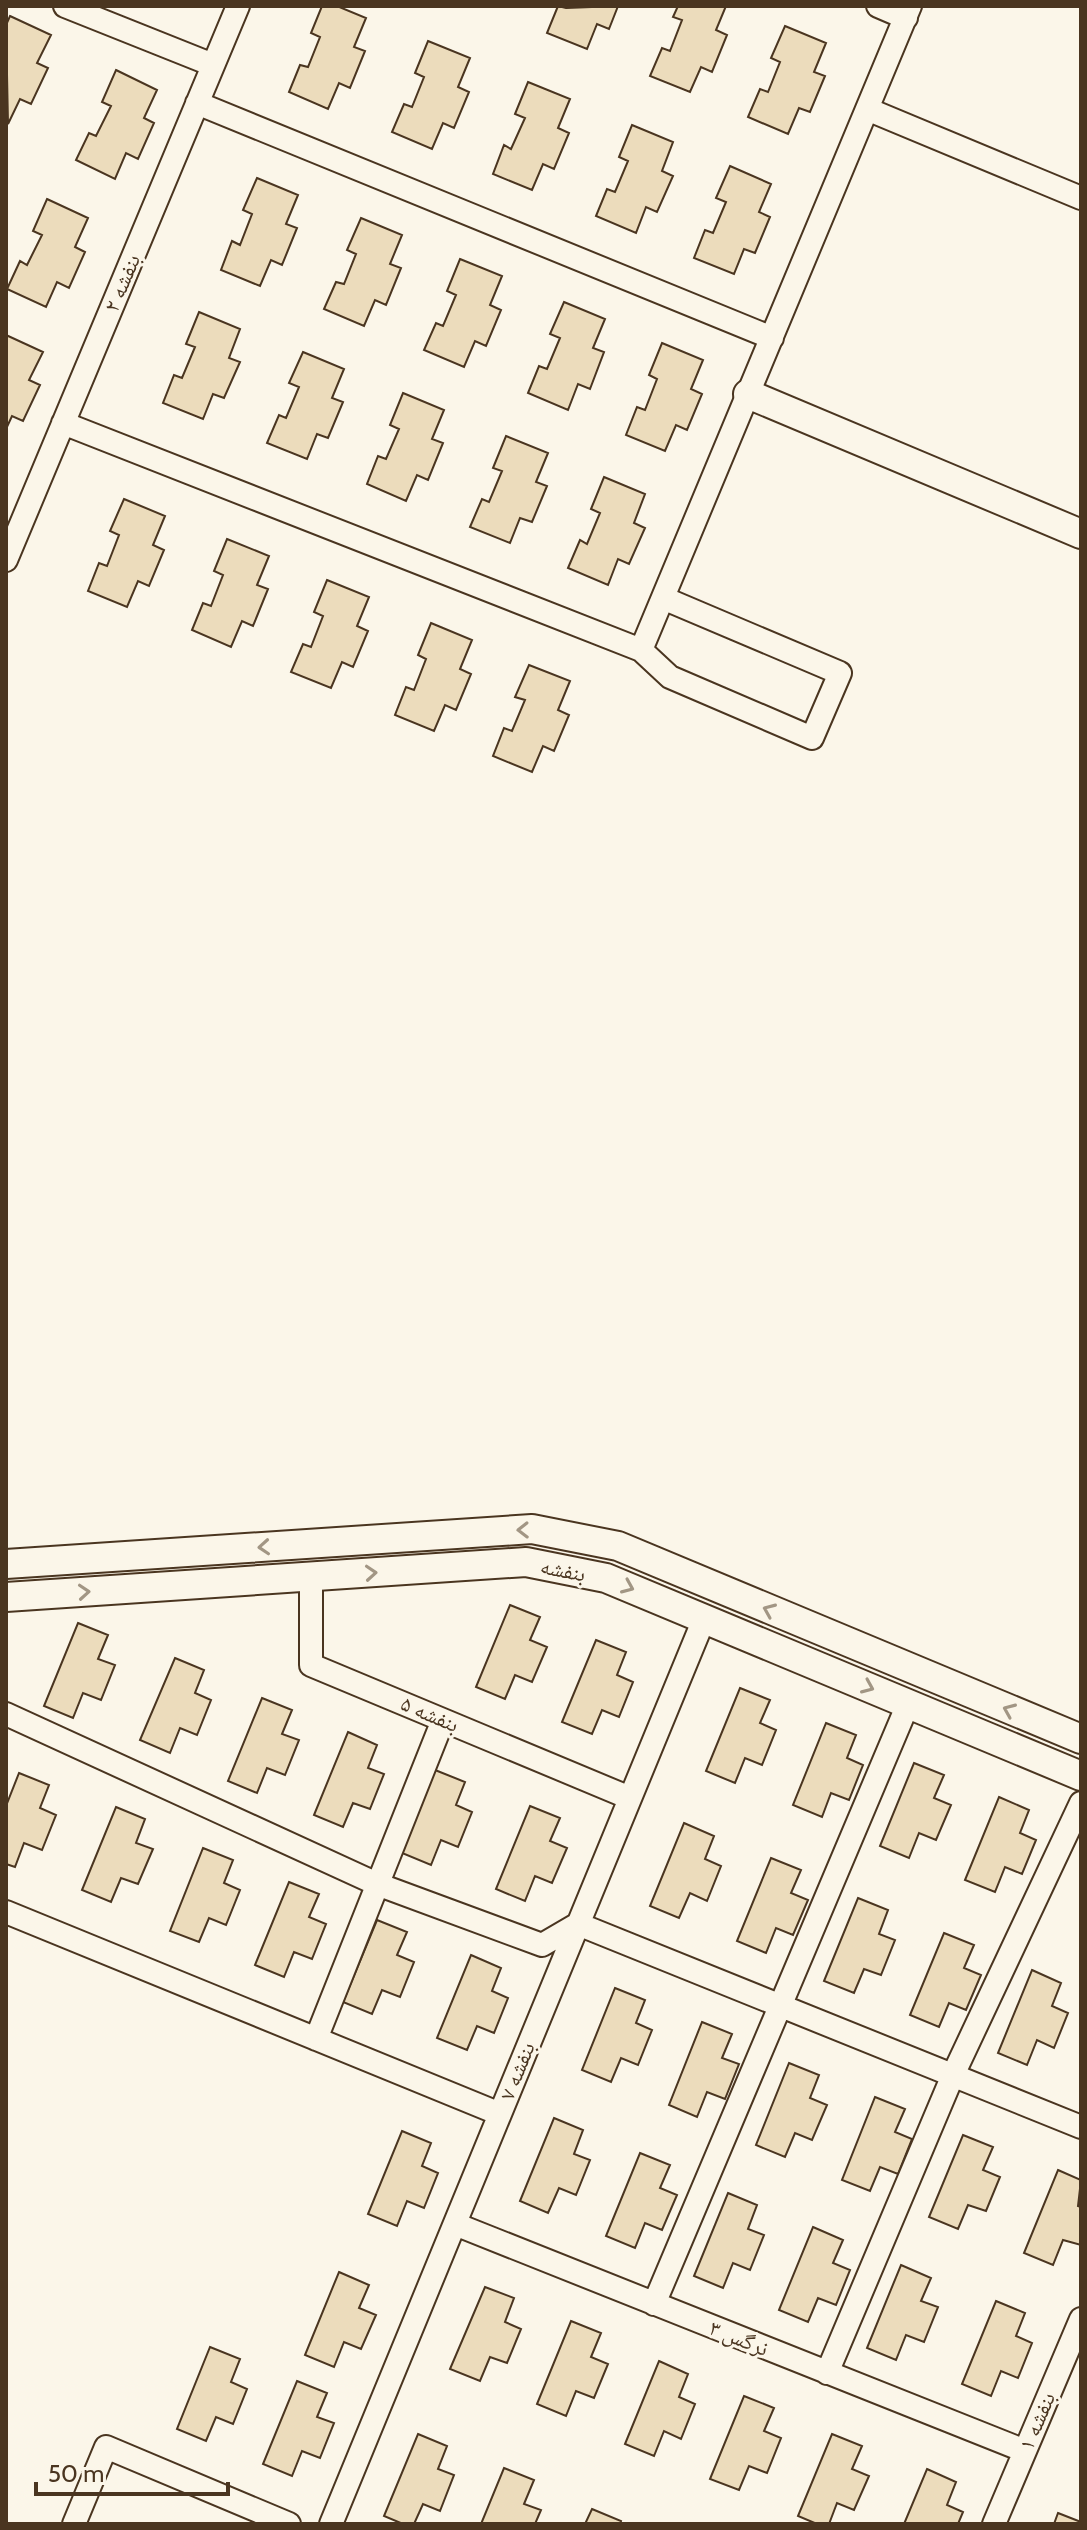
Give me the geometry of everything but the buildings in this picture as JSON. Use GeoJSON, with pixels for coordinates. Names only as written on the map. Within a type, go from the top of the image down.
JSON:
{"type":"FeatureCollection","features":[{"type":"Feature","properties":{"kind":"street"},"geometry":{"type":"LineString","coordinates":[[65,6],[213,65]]}},
{"type":"Feature","properties":{"kind":"street","name":"بنفشه ۲"},"geometry":{"type":"LineString","coordinates":[[6,560],[238,6]]}},
{"type":"Feature","properties":{"kind":"street"},"geometry":{"type":"LineString","coordinates":[[641,650],[908,12],[878,6]]}},
{"type":"Feature","properties":{"kind":"street"},"geometry":{"type":"LineString","coordinates":[[197,103],[772,338]]}},
{"type":"Feature","properties":{"kind":"street"},"geometry":{"type":"LineString","coordinates":[[867,109],[1081,198]]}},
{"type":"Feature","properties":{"kind":"street"},"geometry":{"type":"LineString","coordinates":[[748,394],[1081,534]]}},
{"type":"Feature","properties":{"kind":"street"},"geometry":{"type":"LineString","coordinates":[[63,423],[641,650],[670,677],[812,738],[840,673],[663,598]]}},
{"type":"Feature","properties":{"kind":"street","name":"بنفشه"},"geometry":{"type":"LineString","coordinates":[[6,1564],[532,1529],[618,1546],[1081,1739]]}},
{"type":"Feature","properties":{"kind":"street","name":"بنفشه"},"geometry":{"type":"LineString","coordinates":[[6,1597],[526,1562],[606,1578],[1081,1776]]}},
{"type":"Feature","properties":{"kind":"street","name":"بنفشه ۵"},"geometry":{"type":"LineString","coordinates":[[311,1577],[311,1665],[630,1798]]}},
{"type":"Feature","properties":{"kind":"street","name":"بنفشه ۷"},"geometry":{"type":"LineString","coordinates":[[331,2524],[704,1619]]}},
{"type":"Feature","properties":{"kind":"street"},"geometry":{"type":"LineString","coordinates":[[654,2304],[908,1704]]}},
{"type":"Feature","properties":{"kind":"street"},"geometry":{"type":"LineString","coordinates":[[6,1714],[377,1884],[542,1945],[578,1924],[1081,2127]]}},
{"type":"Feature","properties":{"kind":"street"},"geometry":{"type":"LineString","coordinates":[[316,2039],[443,1720]]}},
{"type":"Feature","properties":{"kind":"street"},"geometry":{"type":"LineString","coordinates":[[827,2373],[953,2075],[1081,1803]]}},
{"type":"Feature","properties":{"kind":"street"},"geometry":{"type":"LineString","coordinates":[[6,1912],[500,2114]]}},
{"type":"Feature","properties":{"kind":"street","name":"نرگس ۳"},"geometry":{"type":"LineString","coordinates":[[455,2224],[1025,2451]]}},
{"type":"Feature","properties":{"kind":"street","name":"بنفشه ۱"},"geometry":{"type":"LineString","coordinates":[[994,2524],[1081,2319]]}},
{"type":"Feature","properties":{"kind":"street"},"geometry":{"type":"LineString","coordinates":[[74,2524],[106,2447],[289,2524]]}}]}
